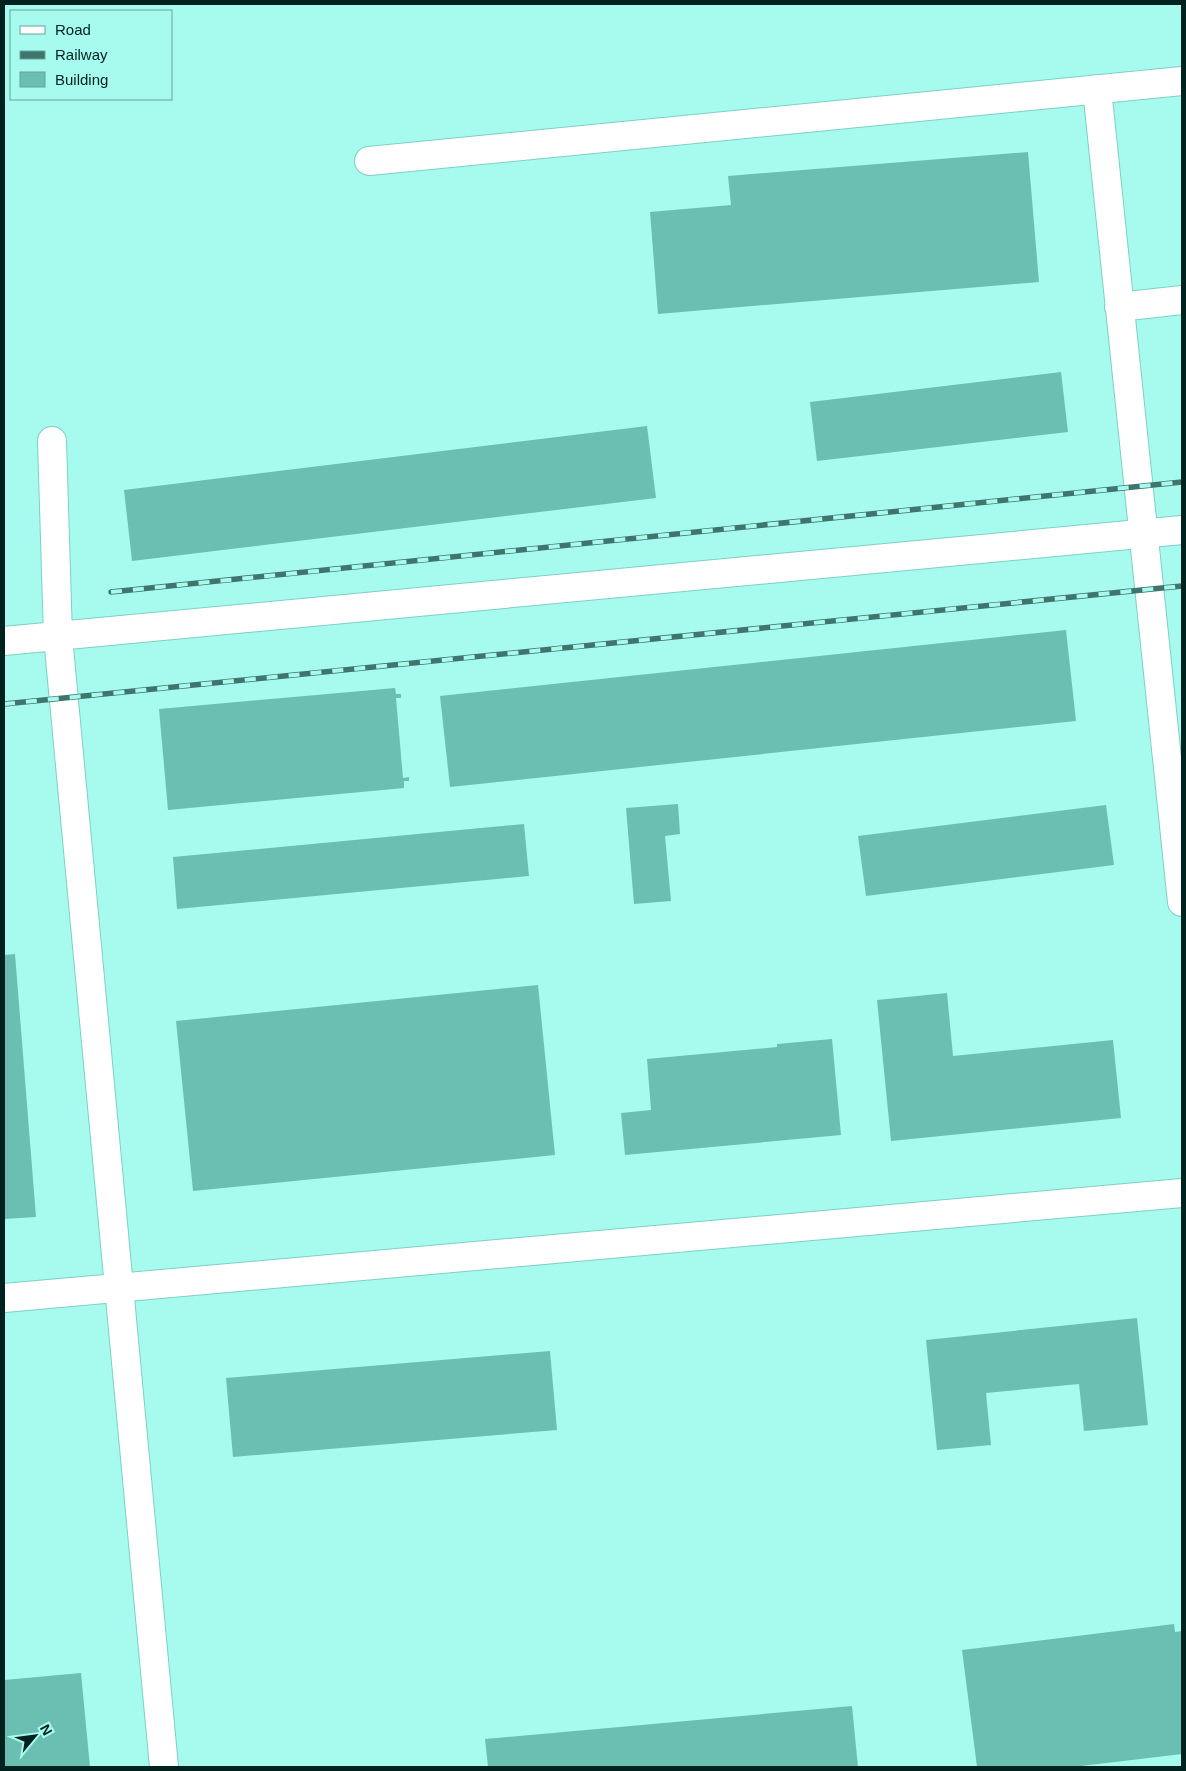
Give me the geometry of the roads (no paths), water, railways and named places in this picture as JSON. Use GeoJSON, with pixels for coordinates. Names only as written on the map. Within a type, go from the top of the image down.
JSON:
{"type":"FeatureCollection","features":[{"type":"Feature","properties":{"kind":"lane"},"geometry":{"type":"LineString","coordinates":[[369,161],[1182,81]]}},
{"type":"Feature","properties":{"kind":"lane"},"geometry":{"type":"LineString","coordinates":[[1097,89],[1182,902]]}},
{"type":"Feature","properties":{"kind":"lane"},"geometry":{"type":"LineString","coordinates":[[1119,307],[1182,300]]}},
{"type":"Feature","properties":{"kind":"lane"},"geometry":{"type":"LineString","coordinates":[[52,441],[58,637],[164,1767]]}},
{"type":"Feature","properties":{"kind":"lane"},"geometry":{"type":"LineString","coordinates":[[4,641],[1182,530]]}},
{"type":"Feature","properties":{"kind":"lane"},"geometry":{"type":"LineString","coordinates":[[4,1298],[1182,1193]]}},
{"type":"Feature","properties":{"kind":"railway"},"geometry":{"type":"LineString","coordinates":[[111,592],[1182,482]]}},
{"type":"Feature","properties":{"kind":"railway"},"geometry":{"type":"LineString","coordinates":[[4,704],[1182,586]]}}]}
